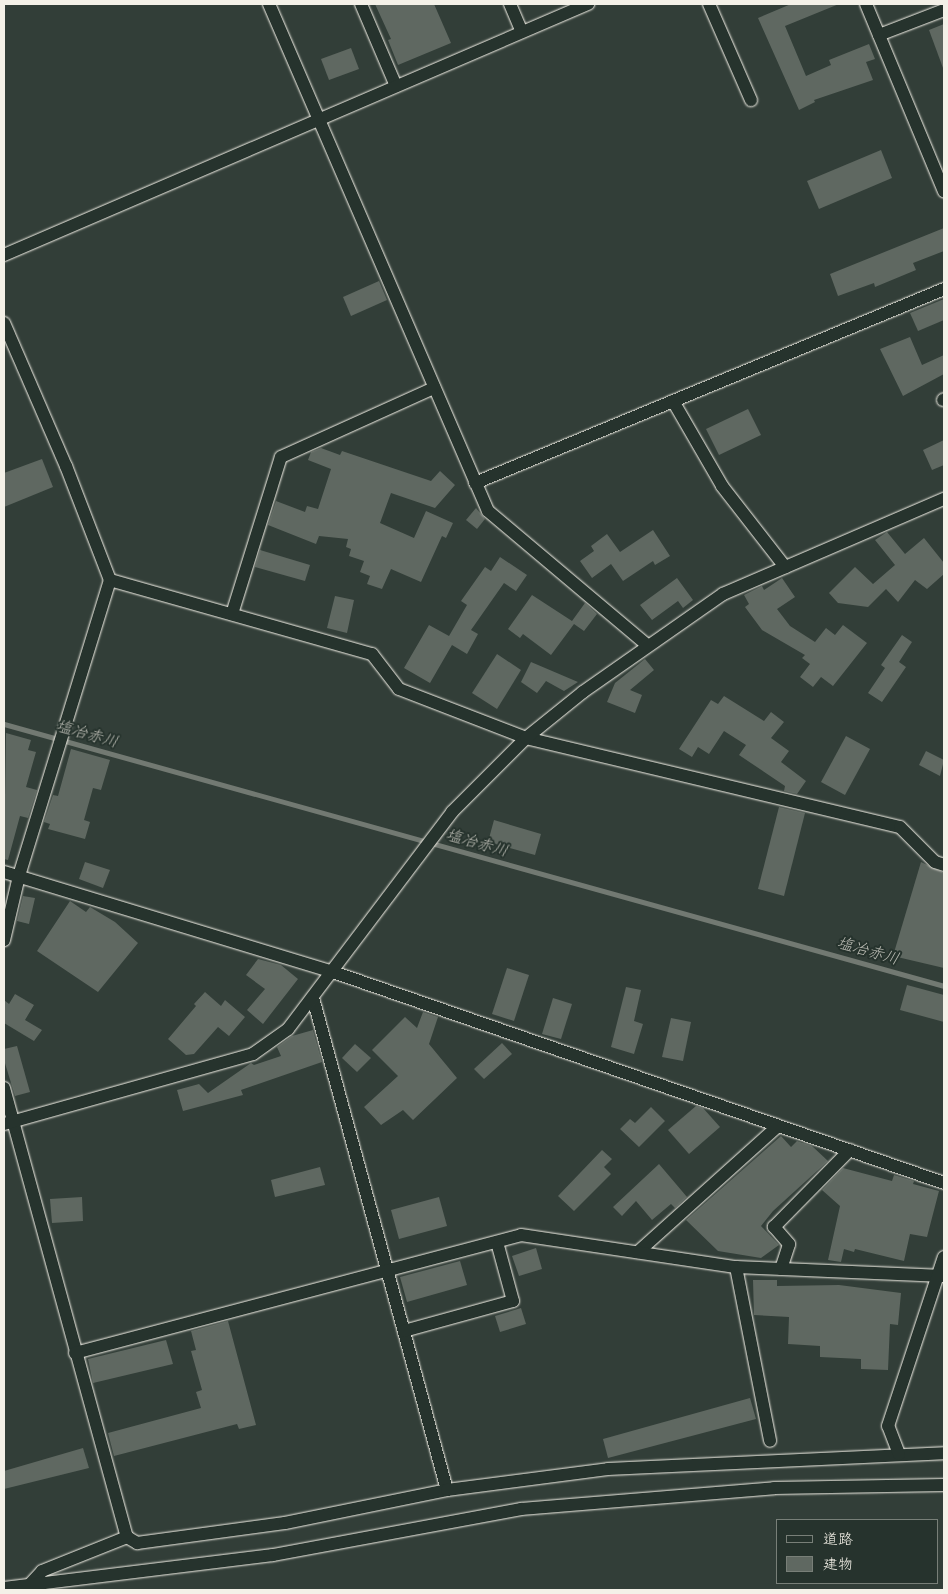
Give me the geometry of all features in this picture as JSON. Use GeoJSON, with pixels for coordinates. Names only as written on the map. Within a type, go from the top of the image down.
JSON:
{"type":"FeatureCollection","features":[{"type":"Feature","properties":{"kind":"street"},"geometry":{"type":"LineString","coordinates":[[269,4],[488,511],[647,645]]}},
{"type":"Feature","properties":{"kind":"street"},"geometry":{"type":"LineString","coordinates":[[362,4],[396,86]]}},
{"type":"Feature","properties":{"kind":"street"},"geometry":{"type":"LineString","coordinates":[[510,4],[522,32]]}},
{"type":"Feature","properties":{"kind":"street"},"geometry":{"type":"LineString","coordinates":[[4,255],[588,4]]}},
{"type":"Feature","properties":{"kind":"street"},"geometry":{"type":"LineString","coordinates":[[709,4],[751,100]]}},
{"type":"Feature","properties":{"kind":"street"},"geometry":{"type":"LineString","coordinates":[[866,4],[944,191]]}},
{"type":"Feature","properties":{"kind":"street"},"geometry":{"type":"LineString","coordinates":[[879,35],[944,10]]}},
{"type":"Feature","properties":{"kind":"street"},"geometry":{"type":"LineString","coordinates":[[475,483],[944,289]]}},
{"type":"Feature","properties":{"kind":"street"},"geometry":{"type":"LineString","coordinates":[[4,323],[66,466],[110,580],[19,876],[4,940]]}},
{"type":"Feature","properties":{"kind":"street"},"geometry":{"type":"LineString","coordinates":[[232,614],[281,457],[434,388]]}},
{"type":"Feature","properties":{"kind":"street"},"geometry":{"type":"LineString","coordinates":[[673,401],[722,486],[785,567]]}},
{"type":"Feature","properties":{"kind":"street"},"geometry":{"type":"LineString","coordinates":[[9,1123],[253,1054],[288,1030],[452,812],[526,738],[647,645],[723,594],[944,498]]}},
{"type":"Feature","properties":{"kind":"street"},"geometry":{"type":"LineString","coordinates":[[110,580],[372,654],[399,688],[526,738],[900,827],[935,862],[944,865]]}},
{"type":"Feature","properties":{"kind":"street"},"geometry":{"type":"LineString","coordinates":[[4,872],[333,972],[944,1183]]}},
{"type":"Feature","properties":{"kind":"street"},"geometry":{"type":"LineString","coordinates":[[313,998],[447,1490]]}},
{"type":"Feature","properties":{"kind":"street"},"geometry":{"type":"LineString","coordinates":[[4,1088],[9,1123],[127,1537],[137,1543],[285,1524],[447,1490],[608,1469],[899,1454],[944,1454]]}},
{"type":"Feature","properties":{"kind":"street"},"geometry":{"type":"LineString","coordinates":[[638,1252],[778,1126]]}},
{"type":"Feature","properties":{"kind":"street"},"geometry":{"type":"LineString","coordinates":[[781,1269],[789,1244],[774,1227],[850,1150]]}},
{"type":"Feature","properties":{"kind":"street"},"geometry":{"type":"LineString","coordinates":[[76,1353],[521,1236],[736,1266],[941,1276]]}},
{"type":"Feature","properties":{"kind":"street"},"geometry":{"type":"LineString","coordinates":[[404,1330],[513,1301],[497,1242]]}},
{"type":"Feature","properties":{"kind":"street"},"geometry":{"type":"LineString","coordinates":[[899,1454],[888,1426],[941,1276],[944,1257]]}},
{"type":"Feature","properties":{"kind":"street"},"geometry":{"type":"LineString","coordinates":[[736,1266],[770,1441]]}},
{"type":"Feature","properties":{"kind":"street"},"geometry":{"type":"LineString","coordinates":[[4,1588],[31,1583],[273,1555],[521,1509],[774,1488],[944,1484]]}},
{"type":"Feature","properties":{"kind":"street"},"geometry":{"type":"LineString","coordinates":[[31,1583],[42,1571],[127,1537]]}},
{"type":"Feature","properties":{"kind":"building"},"geometry":{"type":"Polygon","coordinates":[[[375,4],[434,4],[451,43],[398,65],[388,40],[391,39],[375,4]]]}},
{"type":"Feature","properties":{"kind":"building"},"geometry":{"type":"Polygon","coordinates":[[[791,4],[839,4],[785,26],[806,76],[831,65],[829,60],[869,44],[875,59],[866,62],[873,80],[814,100],[815,102],[799,110],[758,18],[791,4]]]}},
{"type":"Feature","properties":{"kind":"building"},"geometry":{"type":"Polygon","coordinates":[[[944,24],[944,68],[943,68],[929,30],[944,24]]]}},
{"type":"Feature","properties":{"kind":"building"},"geometry":{"type":"Polygon","coordinates":[[[351,48],[359,69],[329,80],[321,59],[351,48]]]}},
{"type":"Feature","properties":{"kind":"building"},"geometry":{"type":"Polygon","coordinates":[[[881,150],[892,178],[819,209],[807,181],[881,150]]]}},
{"type":"Feature","properties":{"kind":"building"},"geometry":{"type":"Polygon","coordinates":[[[944,228],[944,251],[913,263],[916,270],[875,287],[874,283],[838,296],[830,274],[944,228]]]}},
{"type":"Feature","properties":{"kind":"building"},"geometry":{"type":"Polygon","coordinates":[[[379,281],[387,300],[351,316],[343,297],[379,281]]]}},
{"type":"Feature","properties":{"kind":"building"},"geometry":{"type":"Polygon","coordinates":[[[944,299],[944,320],[918,331],[910,313],[944,299]]]}},
{"type":"Feature","properties":{"kind":"building"},"geometry":{"type":"Polygon","coordinates":[[[910,337],[922,365],[944,355],[944,374],[903,396],[880,349],[910,337]]]}},
{"type":"Feature","properties":{"kind":"building"},"geometry":{"type":"Polygon","coordinates":[[[748,409],[761,435],[719,455],[706,429],[748,409]]]}},
{"type":"Feature","properties":{"kind":"building"},"geometry":{"type":"Polygon","coordinates":[[[944,440],[944,465],[932,470],[923,450],[944,440]]]}},
{"type":"Feature","properties":{"kind":"building"},"geometry":{"type":"Polygon","coordinates":[[[321,448],[340,455],[342,451],[431,481],[440,471],[455,485],[435,508],[391,493],[380,523],[414,538],[426,511],[453,523],[446,538],[442,536],[421,582],[391,569],[382,589],[367,584],[370,576],[360,572],[364,561],[349,556],[351,549],[346,547],[348,539],[319,536],[316,544],[268,525],[276,501],[305,512],[307,506],[318,509],[331,469],[308,460],[311,452],[321,448]]]}},
{"type":"Feature","properties":{"kind":"building"},"geometry":{"type":"Polygon","coordinates":[[[42,459],[53,487],[4,507],[4,473],[42,459]]]}},
{"type":"Feature","properties":{"kind":"building"},"geometry":{"type":"Polygon","coordinates":[[[476,508],[485,519],[477,529],[466,520],[476,508]]]}},
{"type":"Feature","properties":{"kind":"building"},"geometry":{"type":"Polygon","coordinates":[[[653,530],[670,556],[655,565],[653,561],[623,581],[611,564],[592,578],[580,561],[594,551],[591,546],[607,534],[620,552],[653,530]]]}},
{"type":"Feature","properties":{"kind":"building"},"geometry":{"type":"Polygon","coordinates":[[[887,532],[905,554],[924,538],[944,563],[944,574],[927,589],[915,580],[898,602],[886,589],[868,607],[838,603],[829,593],[855,567],[873,584],[895,565],[875,540],[887,532]]]}},
{"type":"Feature","properties":{"kind":"building"},"geometry":{"type":"Polygon","coordinates":[[[260,550],[310,565],[305,581],[255,567],[260,550]]]}},
{"type":"Feature","properties":{"kind":"building"},"geometry":{"type":"Polygon","coordinates":[[[500,557],[527,575],[516,591],[504,583],[471,630],[478,634],[467,654],[452,645],[430,683],[404,668],[429,625],[449,636],[467,605],[461,601],[485,567],[491,571],[500,557]]]}},
{"type":"Feature","properties":{"kind":"building"},"geometry":{"type":"Polygon","coordinates":[[[677,578],[693,600],[683,608],[678,601],[652,620],[640,605],[677,578]]]}},
{"type":"Feature","properties":{"kind":"building"},"geometry":{"type":"Polygon","coordinates":[[[782,578],[795,597],[777,609],[790,626],[815,642],[826,628],[835,635],[843,625],[867,643],[833,686],[821,677],[813,687],[800,677],[810,664],[802,658],[805,655],[762,630],[745,607],[749,604],[744,595],[762,586],[764,590],[782,578]]]}},
{"type":"Feature","properties":{"kind":"building"},"geometry":{"type":"Polygon","coordinates":[[[532,595],[572,621],[585,603],[597,614],[584,631],[574,624],[551,655],[523,634],[520,638],[508,629],[532,595]]]}},
{"type":"Feature","properties":{"kind":"building"},"geometry":{"type":"Polygon","coordinates":[[[335,596],[354,600],[347,633],[327,628],[335,596]]]}},
{"type":"Feature","properties":{"kind":"building"},"geometry":{"type":"Polygon","coordinates":[[[902,635],[912,642],[899,662],[906,667],[882,702],[868,693],[885,668],[881,665],[902,635]]]}},
{"type":"Feature","properties":{"kind":"building"},"geometry":{"type":"Polygon","coordinates":[[[497,654],[521,670],[497,709],[472,693],[497,654]]]}},
{"type":"Feature","properties":{"kind":"building"},"geometry":{"type":"Polygon","coordinates":[[[645,659],[654,670],[630,690],[642,695],[635,713],[607,702],[615,683],[645,659]]]}},
{"type":"Feature","properties":{"kind":"building"},"geometry":{"type":"Polygon","coordinates":[[[531,662],[578,682],[564,691],[546,681],[537,693],[521,682],[531,662]]]}},
{"type":"Feature","properties":{"kind":"building"},"geometry":{"type":"Polygon","coordinates":[[[724,696],[764,721],[771,712],[784,722],[771,738],[789,751],[781,762],[806,781],[797,794],[784,791],[785,786],[739,755],[746,745],[724,731],[709,754],[698,747],[692,757],[679,749],[711,700],[718,704],[724,696]]]}},
{"type":"Feature","properties":{"kind":"building"},"geometry":{"type":"Polygon","coordinates":[[[6,733],[31,740],[28,750],[36,752],[26,787],[37,790],[28,818],[20,816],[8,860],[4,859],[6,733]]]}},
{"type":"Feature","properties":{"kind":"building"},"geometry":{"type":"Polygon","coordinates":[[[846,736],[870,749],[845,795],[821,782],[846,736]]]}},
{"type":"Feature","properties":{"kind":"building"},"geometry":{"type":"Polygon","coordinates":[[[71,749],[110,760],[101,790],[93,788],[84,820],[90,822],[85,839],[48,829],[50,824],[44,822],[53,795],[58,796],[71,749]]]}},
{"type":"Feature","properties":{"kind":"building"},"geometry":{"type":"Polygon","coordinates":[[[926,751],[944,760],[940,776],[919,765],[926,751]]]}},
{"type":"Feature","properties":{"kind":"building"},"geometry":{"type":"Polygon","coordinates":[[[779,807],[805,813],[784,896],[758,889],[779,807]]]}},
{"type":"Feature","properties":{"kind":"building"},"geometry":{"type":"Polygon","coordinates":[[[494,820],[541,834],[535,855],[488,842],[494,820]]]}},
{"type":"Feature","properties":{"kind":"building"},"geometry":{"type":"Polygon","coordinates":[[[85,862],[110,870],[103,888],[79,879],[85,862]]]}},
{"type":"Feature","properties":{"kind":"building"},"geometry":{"type":"Polygon","coordinates":[[[921,862],[944,873],[944,968],[893,956],[921,862]]]}},
{"type":"Feature","properties":{"kind":"building"},"geometry":{"type":"Polygon","coordinates":[[[23,896],[35,898],[29,924],[17,921],[23,896]]]}},
{"type":"Feature","properties":{"kind":"building"},"geometry":{"type":"Polygon","coordinates":[[[70,901],[86,912],[90,907],[115,922],[138,943],[98,992],[37,951],[70,901]]]}},
{"type":"Feature","properties":{"kind":"building"},"geometry":{"type":"Polygon","coordinates":[[[258,959],[281,965],[298,979],[263,1024],[247,1010],[265,989],[246,975],[258,959]]]}},
{"type":"Feature","properties":{"kind":"building"},"geometry":{"type":"Polygon","coordinates":[[[507,968],[529,975],[514,1021],[492,1014],[507,968]]]}},
{"type":"Feature","properties":{"kind":"building"},"geometry":{"type":"Polygon","coordinates":[[[907,985],[944,995],[944,1022],[900,1010],[907,985]]]}},
{"type":"Feature","properties":{"kind":"building"},"geometry":{"type":"Polygon","coordinates":[[[626,987],[641,990],[634,1021],[643,1024],[634,1054],[611,1047],[626,987]]]}},
{"type":"Feature","properties":{"kind":"building"},"geometry":{"type":"Polygon","coordinates":[[[205,992],[221,1006],[225,1000],[245,1017],[229,1036],[218,1027],[194,1054],[186,1055],[168,1039],[196,1006],[194,1004],[205,992]]]}},
{"type":"Feature","properties":{"kind":"building"},"geometry":{"type":"Polygon","coordinates":[[[15,994],[34,1005],[25,1020],[42,1030],[34,1041],[4,1023],[4,1000],[9,1004],[15,994]]]}},
{"type":"Feature","properties":{"kind":"building"},"geometry":{"type":"Polygon","coordinates":[[[553,998],[572,1004],[561,1039],[542,1034],[553,998]]]}},
{"type":"Feature","properties":{"kind":"building"},"geometry":{"type":"Polygon","coordinates":[[[423,1012],[438,1017],[429,1044],[457,1078],[413,1120],[403,1110],[381,1125],[364,1107],[398,1076],[372,1050],[405,1017],[417,1028],[423,1012]]]}},
{"type":"Feature","properties":{"kind":"building"},"geometry":{"type":"Polygon","coordinates":[[[671,1018],[691,1022],[683,1061],[662,1057],[671,1018]]]}},
{"type":"Feature","properties":{"kind":"building"},"geometry":{"type":"Polygon","coordinates":[[[313,1030],[322,1062],[241,1090],[243,1095],[183,1111],[177,1090],[199,1084],[208,1093],[251,1063],[254,1065],[281,1056],[277,1047],[292,1036],[313,1030]]]}},
{"type":"Feature","properties":{"kind":"building"},"geometry":{"type":"Polygon","coordinates":[[[502,1043],[512,1054],[484,1079],[474,1069],[502,1043]]]}},
{"type":"Feature","properties":{"kind":"building"},"geometry":{"type":"Polygon","coordinates":[[[355,1044],[371,1058],[357,1072],[342,1058],[355,1044]]]}},
{"type":"Feature","properties":{"kind":"building"},"geometry":{"type":"Polygon","coordinates":[[[17,1046],[30,1092],[15,1096],[4,1060],[4,1049],[17,1046]]]}},
{"type":"Feature","properties":{"kind":"building"},"geometry":{"type":"Polygon","coordinates":[[[696,1106],[703,1108],[720,1127],[689,1154],[668,1130],[696,1106]]]}},
{"type":"Feature","properties":{"kind":"building"},"geometry":{"type":"Polygon","coordinates":[[[651,1107],[665,1121],[639,1147],[620,1129],[630,1119],[635,1123],[651,1107]]]}},
{"type":"Feature","properties":{"kind":"building"},"geometry":{"type":"Polygon","coordinates":[[[781,1136],[791,1147],[797,1141],[812,1146],[828,1161],[773,1211],[761,1226],[779,1245],[761,1258],[718,1251],[686,1220],[781,1136]]]}},
{"type":"Feature","properties":{"kind":"building"},"geometry":{"type":"Polygon","coordinates":[[[602,1150],[612,1159],[604,1167],[611,1174],[574,1211],[558,1196],[602,1150]]]}},
{"type":"Feature","properties":{"kind":"building"},"geometry":{"type":"Polygon","coordinates":[[[659,1164],[687,1197],[675,1208],[671,1204],[652,1220],[636,1201],[622,1216],[613,1207],[659,1164]]]}},
{"type":"Feature","properties":{"kind":"building"},"geometry":{"type":"Polygon","coordinates":[[[320,1167],[325,1185],[275,1197],[271,1180],[320,1167]]]}},
{"type":"Feature","properties":{"kind":"building"},"geometry":{"type":"Polygon","coordinates":[[[843,1168],[892,1181],[894,1175],[914,1181],[913,1184],[939,1191],[927,1237],[910,1234],[904,1261],[855,1249],[854,1252],[844,1249],[841,1262],[828,1260],[840,1206],[822,1190],[843,1168]]]}},
{"type":"Feature","properties":{"kind":"building"},"geometry":{"type":"Polygon","coordinates":[[[82,1197],[83,1221],[52,1223],[50,1199],[82,1197]]]}},
{"type":"Feature","properties":{"kind":"building"},"geometry":{"type":"Polygon","coordinates":[[[439,1197],[447,1226],[399,1239],[391,1210],[439,1197]]]}},
{"type":"Feature","properties":{"kind":"building"},"geometry":{"type":"Polygon","coordinates":[[[536,1248],[542,1269],[519,1276],[512,1256],[536,1248]]]}},
{"type":"Feature","properties":{"kind":"building"},"geometry":{"type":"Polygon","coordinates":[[[460,1261],[467,1285],[407,1302],[400,1277],[460,1261]]]}},
{"type":"Feature","properties":{"kind":"building"},"geometry":{"type":"Polygon","coordinates":[[[753,1280],[777,1280],[777,1286],[839,1285],[901,1293],[898,1325],[890,1324],[888,1370],[861,1369],[861,1359],[820,1357],[820,1346],[788,1344],[789,1317],[754,1315],[753,1280]]]}},
{"type":"Feature","properties":{"kind":"building"},"geometry":{"type":"Polygon","coordinates":[[[521,1308],[526,1324],[500,1332],[495,1316],[521,1308]]]}},
{"type":"Feature","properties":{"kind":"building"},"geometry":{"type":"Polygon","coordinates":[[[228,1321],[256,1425],[239,1429],[237,1424],[114,1456],[108,1433],[201,1408],[196,1392],[202,1390],[191,1351],[196,1350],[191,1331],[228,1321]]]}},
{"type":"Feature","properties":{"kind":"building"},"geometry":{"type":"Polygon","coordinates":[[[166,1340],[173,1364],[93,1383],[88,1359],[166,1340]]]}},
{"type":"Feature","properties":{"kind":"building"},"geometry":{"type":"Polygon","coordinates":[[[750,1398],[756,1419],[608,1458],[603,1439],[750,1398]]]}},
{"type":"Feature","properties":{"kind":"building"},"geometry":{"type":"Polygon","coordinates":[[[83,1448],[89,1468],[4,1489],[4,1471],[83,1448]]]}},
{"type":"Feature","properties":{"kind":"waterway","name":"塩冶赤川"},"geometry":{"type":"LineString","coordinates":[[4,724],[944,986]]}}]}
